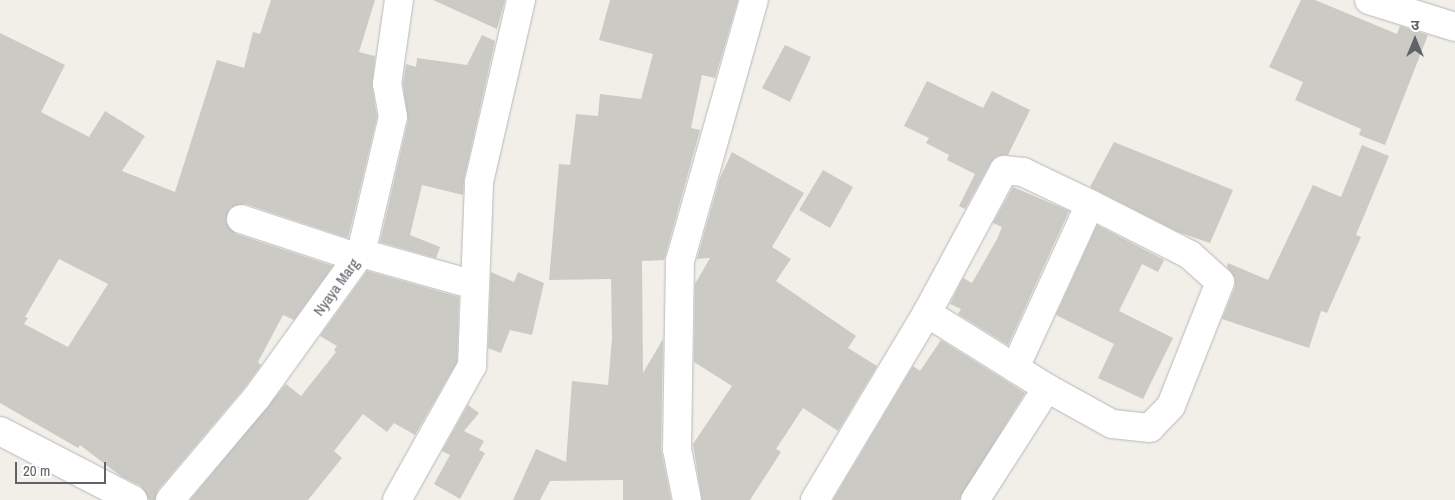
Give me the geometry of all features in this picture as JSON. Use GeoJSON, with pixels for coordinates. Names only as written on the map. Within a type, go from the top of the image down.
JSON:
{"type":"FeatureCollection","features":[{"type":"Feature","properties":{"kind":"street","name":"Nyaya Marg"},"geometry":{"type":"LineString","coordinates":[[170,500],[257,396],[361,253],[393,117],[387,84],[399,0]]}},
{"type":"Feature","properties":{"kind":"street"},"geometry":{"type":"LineString","coordinates":[[397,500],[472,366],[479,182],[521,0]]}},
{"type":"Feature","properties":{"kind":"street"},"geometry":{"type":"LineString","coordinates":[[687,500],[677,450],[680,261],[754,0]]}},
{"type":"Feature","properties":{"kind":"street"},"geometry":{"type":"LineString","coordinates":[[1369,0],[1455,27]]}},
{"type":"Feature","properties":{"kind":"street"},"geometry":{"type":"LineString","coordinates":[[815,500],[927,313],[1004,170],[1024,172],[1190,255],[1220,282],[1171,406],[1150,428],[1112,424],[1048,388],[927,313]]}},
{"type":"Feature","properties":{"kind":"street"},"geometry":{"type":"LineString","coordinates":[[1015,368],[1090,204]]}},
{"type":"Feature","properties":{"kind":"street"},"geometry":{"type":"LineString","coordinates":[[241,219],[352,256],[361,253],[475,285]]}},
{"type":"Feature","properties":{"kind":"street"},"geometry":{"type":"LineString","coordinates":[[975,500],[1048,388]]}},
{"type":"Feature","properties":{"kind":"street"},"geometry":{"type":"LineString","coordinates":[[0,431],[133,500]]}},
{"type":"Feature","properties":{"kind":"building"},"geometry":{"type":"Polygon","coordinates":[[[271,0],[375,0],[359,52],[375,56],[372,86],[377,117],[348,238],[246,204],[230,208],[226,222],[236,234],[333,266],[294,320],[283,315],[258,362],[261,365],[245,387],[158,490],[155,500],[149,500],[141,486],[122,477],[80,445],[78,448],[0,403],[0,33],[65,65],[41,112],[89,137],[105,111],[145,136],[122,171],[175,192],[217,60],[244,68],[253,32],[260,34],[271,0]],[[59,259],[25,317],[28,318],[24,324],[68,347],[108,284],[59,259]]]}},
{"type":"Feature","properties":{"kind":"building"},"geometry":{"type":"Polygon","coordinates":[[[433,0],[505,0],[497,29],[433,0]]]}},
{"type":"Feature","properties":{"kind":"building"},"geometry":{"type":"Polygon","coordinates":[[[610,0],[738,0],[715,78],[702,75],[691,128],[700,130],[664,260],[642,261],[643,373],[663,339],[661,449],[671,500],[623,500],[623,480],[550,481],[540,500],[513,500],[536,449],[566,462],[572,381],[608,385],[612,338],[611,279],[549,280],[559,164],[570,165],[576,114],[598,116],[600,94],[641,99],[653,54],[599,40],[610,0]]]}},
{"type":"Feature","properties":{"kind":"building"},"geometry":{"type":"Polygon","coordinates":[[[1301,0],[1315,0],[1397,34],[1400,26],[1428,35],[1385,145],[1359,135],[1361,129],[1295,100],[1303,82],[1269,67],[1301,0]]]}},
{"type":"Feature","properties":{"kind":"building"},"geometry":{"type":"Polygon","coordinates":[[[482,35],[495,41],[464,179],[463,195],[422,185],[410,235],[440,247],[436,258],[380,242],[408,121],[403,84],[406,64],[416,67],[417,58],[467,65],[482,35]]]}},
{"type":"Feature","properties":{"kind":"building"},"geometry":{"type":"Polygon","coordinates":[[[785,45],[811,57],[790,102],[762,88],[785,45]]]}},
{"type":"Feature","properties":{"kind":"building"},"geometry":{"type":"Polygon","coordinates":[[[927,81],[983,108],[992,91],[1030,110],[1008,155],[997,156],[991,162],[965,209],[959,206],[975,174],[947,160],[949,155],[926,143],[929,138],[904,126],[927,81]]]}},
{"type":"Feature","properties":{"kind":"building"},"geometry":{"type":"Polygon","coordinates":[[[1114,142],[1233,190],[1210,243],[1178,232],[1090,187],[1114,142]]]}},
{"type":"Feature","properties":{"kind":"building"},"geometry":{"type":"Polygon","coordinates":[[[1362,145],[1389,156],[1356,235],[1361,237],[1327,313],[1321,311],[1309,348],[1222,319],[1235,287],[1235,278],[1227,267],[1228,263],[1268,280],[1313,185],[1341,197],[1362,145]]]}},
{"type":"Feature","properties":{"kind":"building"},"geometry":{"type":"Polygon","coordinates":[[[732,152],[804,193],[772,247],[791,259],[776,281],[856,336],[848,348],[877,366],[838,431],[803,408],[776,449],[781,452],[750,500],[702,500],[693,444],[732,386],[694,362],[695,284],[710,258],[697,259],[720,178],[732,152]]]}},
{"type":"Feature","properties":{"kind":"building"},"geometry":{"type":"Polygon","coordinates":[[[823,170],[853,187],[830,228],[799,210],[823,170]]]}},
{"type":"Feature","properties":{"kind":"building"},"geometry":{"type":"Polygon","coordinates":[[[1013,187],[1069,211],[1008,345],[958,314],[961,309],[950,304],[963,278],[972,283],[997,239],[1002,227],[993,223],[1013,187]]]}},
{"type":"Feature","properties":{"kind":"building"},"geometry":{"type":"Polygon","coordinates":[[[1097,225],[1164,260],[1158,272],[1142,264],[1119,311],[1173,338],[1143,399],[1098,378],[1114,344],[1056,315],[1097,225]]]}},
{"type":"Feature","properties":{"kind":"building"},"geometry":{"type":"Polygon","coordinates":[[[367,271],[459,297],[457,362],[415,435],[394,423],[387,432],[363,414],[334,451],[342,458],[308,500],[190,500],[286,384],[301,396],[336,352],[334,350],[337,346],[320,336],[367,271]]]}},
{"type":"Feature","properties":{"kind":"building"},"geometry":{"type":"Polygon","coordinates":[[[491,272],[514,282],[518,272],[544,283],[532,335],[510,330],[501,353],[488,348],[491,272]]]}},
{"type":"Feature","properties":{"kind":"building"},"geometry":{"type":"Polygon","coordinates":[[[941,340],[1025,393],[959,500],[833,500],[913,366],[920,371],[941,340]]]}},
{"type":"Feature","properties":{"kind":"building"},"geometry":{"type":"Polygon","coordinates":[[[468,405],[479,413],[464,431],[484,441],[479,450],[485,453],[460,499],[434,484],[450,455],[442,451],[468,405]]]}}]}
